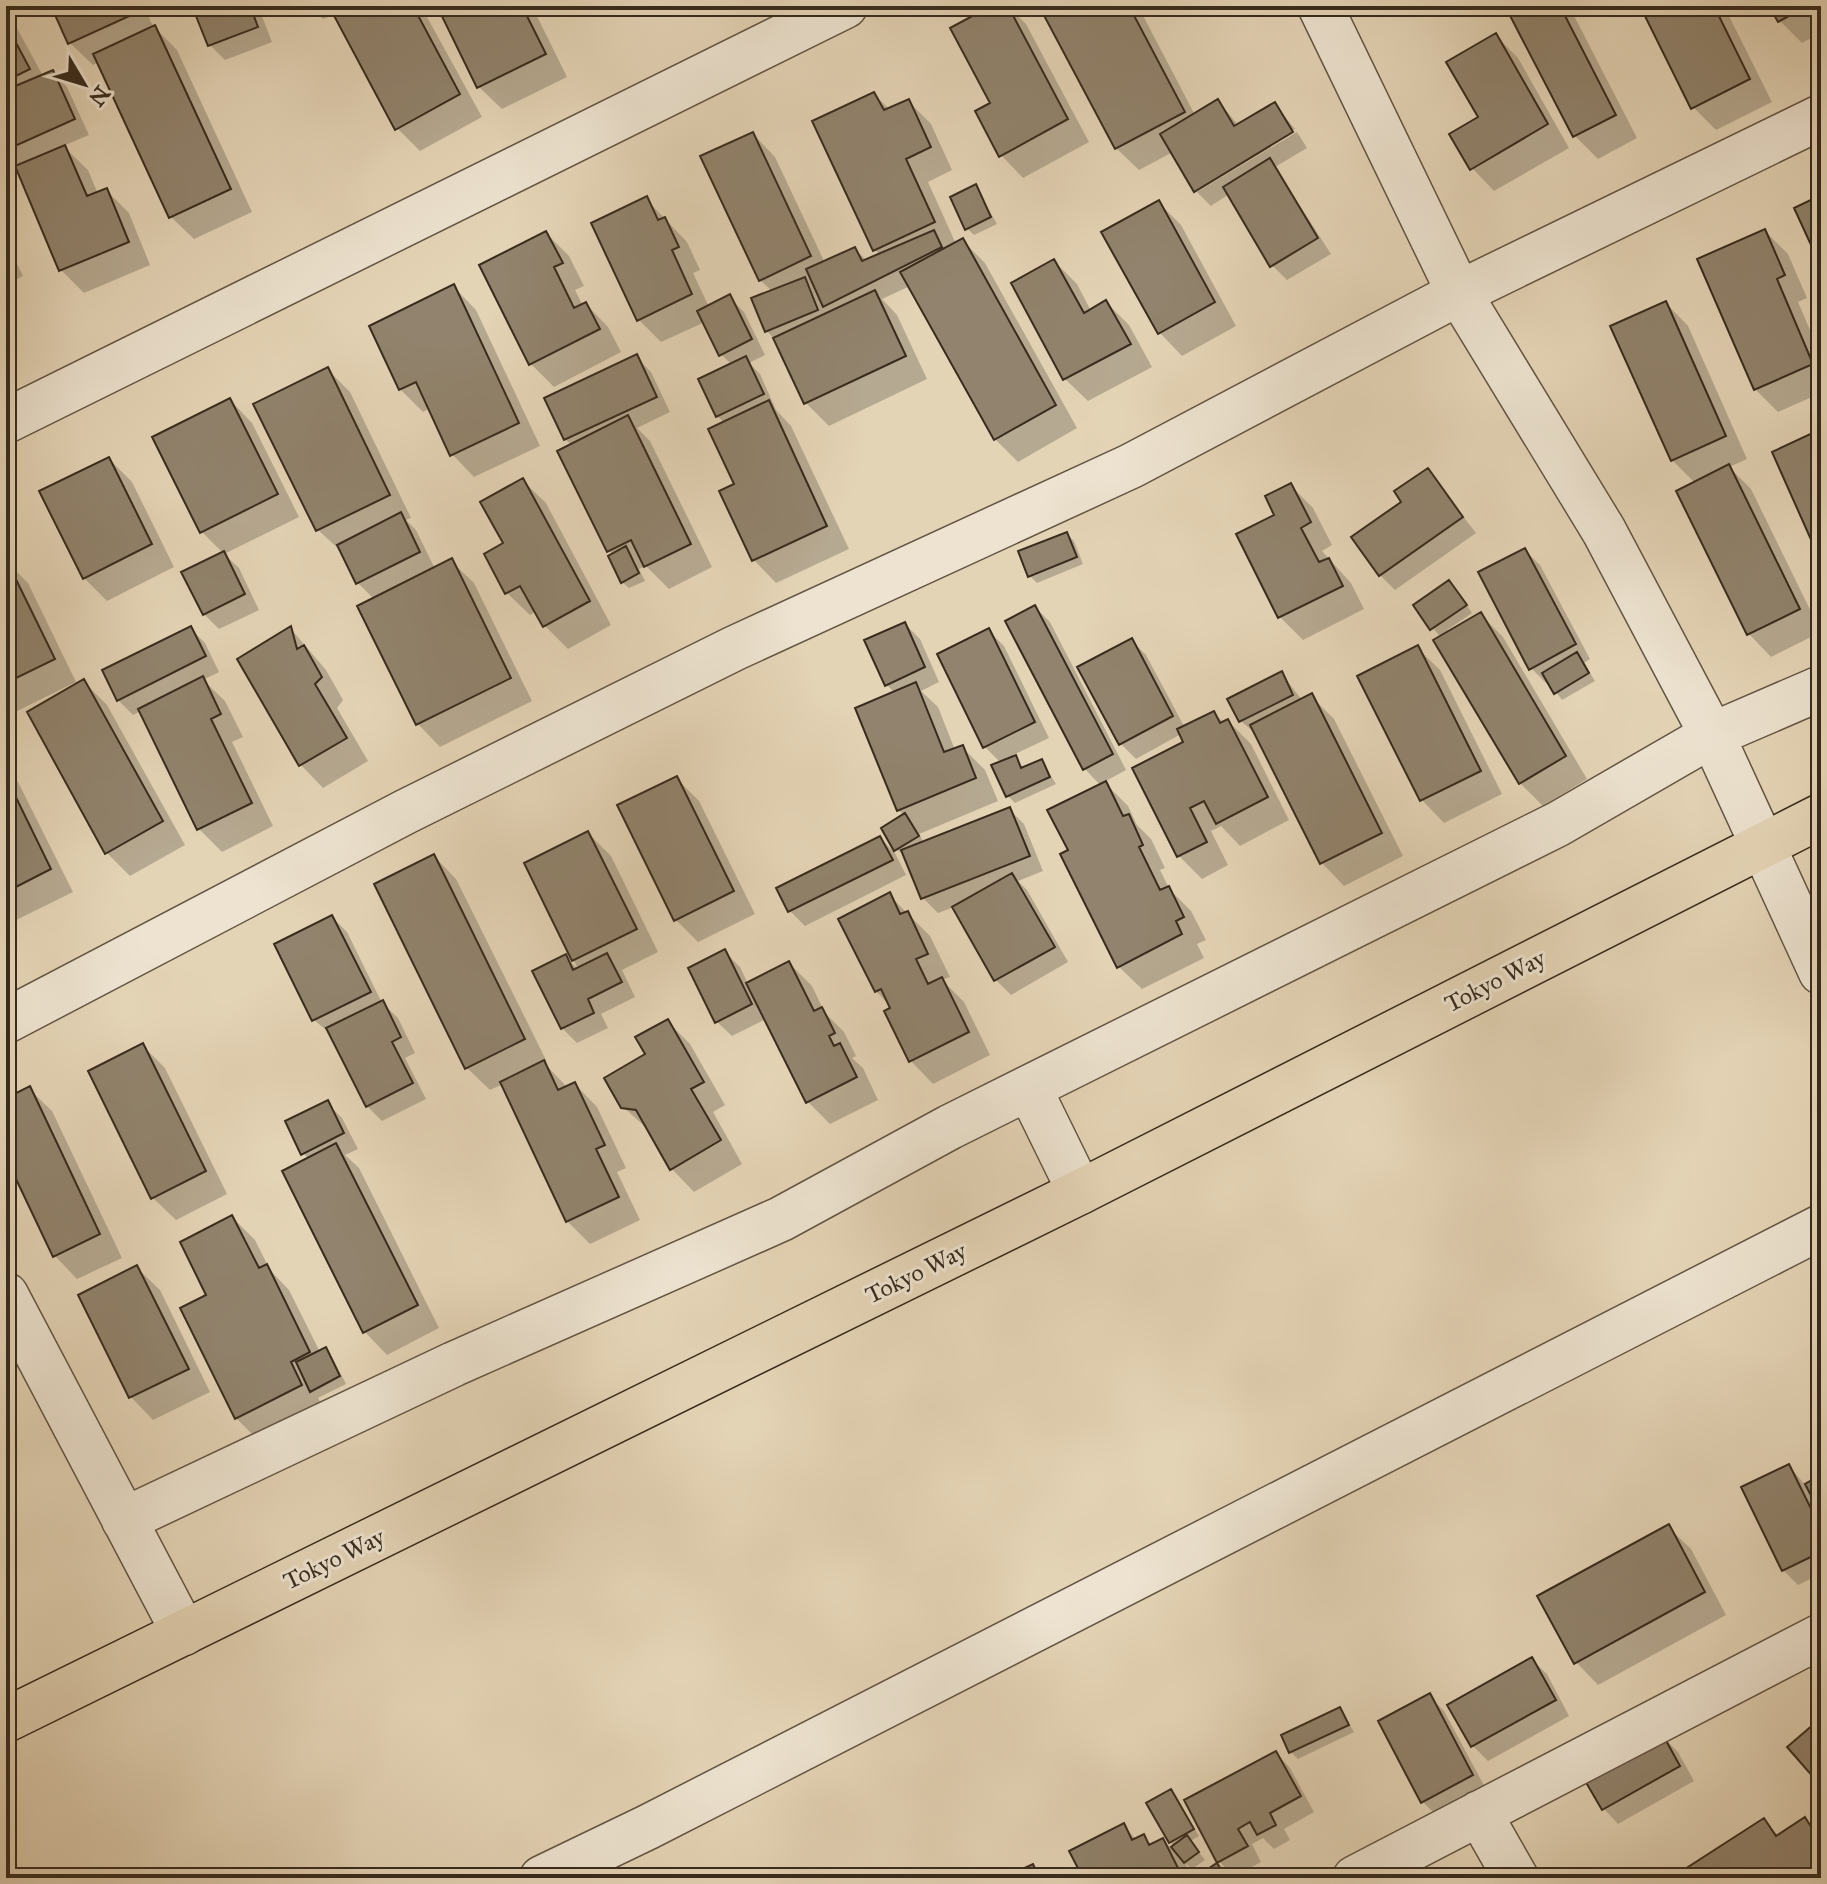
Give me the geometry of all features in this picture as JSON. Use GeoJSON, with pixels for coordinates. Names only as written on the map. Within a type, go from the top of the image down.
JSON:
{"type":"FeatureCollection","features":[{"type":"Feature","properties":{"kind":"main road","name":"Tokyo Way"},"geometry":{"type":"LineString","coordinates":[[6,1720],[1080,1192],[1821,816]]}},
{"type":"Feature","properties":{"kind":"street"},"geometry":{"type":"LineString","coordinates":[[6,421],[845,6]]}},
{"type":"Feature","properties":{"kind":"street"},"geometry":{"type":"LineString","coordinates":[[1320,6],[1459,293],[1604,531],[1712,735],[1765,844],[1821,972]]}},
{"type":"Feature","properties":{"kind":"street"},"geometry":{"type":"LineString","coordinates":[[6,1021],[405,812],[735,648],[1131,466],[1459,293],[1821,117]]}},
{"type":"Feature","properties":{"kind":"street"},"geometry":{"type":"LineString","coordinates":[[124,1520],[454,1364],[743,1237],[1029,1088],[1558,824],[1712,735],[1821,688]]}},
{"type":"Feature","properties":{"kind":"street"},"geometry":{"type":"LineString","coordinates":[[1029,1088],[1080,1192]]}},
{"type":"Feature","properties":{"kind":"street"},"geometry":{"type":"LineString","coordinates":[[542,1878],[648,1827],[1821,1227]]}},
{"type":"Feature","properties":{"kind":"street"},"geometry":{"type":"LineString","coordinates":[[6,1295],[184,1633]]}},
{"type":"Feature","properties":{"kind":"street"},"geometry":{"type":"LineString","coordinates":[[1355,1878],[1821,1636]]}},
{"type":"Feature","properties":{"kind":"street"},"geometry":{"type":"LineString","coordinates":[[1479,1813],[1516,1878]]}},
{"type":"Feature","properties":{"kind":"building"},"geometry":{"type":"Polygon","coordinates":[[[51,6],[133,6],[136,13],[68,44],[51,6]]]}},
{"type":"Feature","properties":{"kind":"building"},"geometry":{"type":"Polygon","coordinates":[[[192,6],[250,6],[258,27],[208,46],[192,6]]]}},
{"type":"Feature","properties":{"kind":"building"},"geometry":{"type":"Polygon","coordinates":[[[339,6],[413,6],[460,94],[395,130],[331,10],[339,6]]]}},
{"type":"Feature","properties":{"kind":"building"},"geometry":{"type":"Polygon","coordinates":[[[437,6],[522,6],[546,54],[477,88],[437,6]]]}},
{"type":"Feature","properties":{"kind":"building"},"geometry":{"type":"Polygon","coordinates":[[[991,6],[1008,6],[1068,119],[999,157],[975,111],[990,103],[950,28],[991,6]]]}},
{"type":"Feature","properties":{"kind":"building"},"geometry":{"type":"Polygon","coordinates":[[[1039,6],[1129,6],[1185,112],[1115,149],[1039,6]]]}},
{"type":"Feature","properties":{"kind":"building"},"geometry":{"type":"Polygon","coordinates":[[[1505,6],[1560,6],[1616,115],[1573,137],[1505,6]]]}},
{"type":"Feature","properties":{"kind":"building"},"geometry":{"type":"Polygon","coordinates":[[[1640,6],[1714,6],[1750,79],[1691,109],[1640,6]]]}},
{"type":"Feature","properties":{"kind":"building"},"geometry":{"type":"Polygon","coordinates":[[[1769,6],[1804,6],[1805,7],[1778,22],[1769,6]]]}},
{"type":"Feature","properties":{"kind":"building"},"geometry":{"type":"Polygon","coordinates":[[[6,24],[30,69],[6,81],[6,24]]]}},
{"type":"Feature","properties":{"kind":"building"},"geometry":{"type":"Polygon","coordinates":[[[155,25],[231,189],[169,218],[93,54],[155,25]]]}},
{"type":"Feature","properties":{"kind":"building"},"geometry":{"type":"Polygon","coordinates":[[[1496,33],[1548,124],[1470,170],[1449,134],[1478,117],[1446,62],[1496,33]]]}},
{"type":"Feature","properties":{"kind":"building"},"geometry":{"type":"Polygon","coordinates":[[[53,70],[75,119],[6,150],[6,90],[53,70]]]}},
{"type":"Feature","properties":{"kind":"building"},"geometry":{"type":"Polygon","coordinates":[[[874,92],[884,110],[909,99],[931,147],[906,159],[935,222],[873,251],[812,121],[874,92]]]}},
{"type":"Feature","properties":{"kind":"building"},"geometry":{"type":"Polygon","coordinates":[[[1218,99],[1234,126],[1275,102],[1293,132],[1194,192],[1160,134],[1218,99]]]}},
{"type":"Feature","properties":{"kind":"building"},"geometry":{"type":"Polygon","coordinates":[[[753,132],[811,256],[759,281],[700,156],[753,132]]]}},
{"type":"Feature","properties":{"kind":"building"},"geometry":{"type":"Polygon","coordinates":[[[65,145],[87,196],[107,188],[129,242],[59,271],[15,166],[65,145]]]}},
{"type":"Feature","properties":{"kind":"building"},"geometry":{"type":"Polygon","coordinates":[[[1270,158],[1318,238],[1270,267],[1223,187],[1270,158]]]}},
{"type":"Feature","properties":{"kind":"building"},"geometry":{"type":"Polygon","coordinates":[[[976,184],[991,217],[965,230],[950,197],[976,184]]]}},
{"type":"Feature","properties":{"kind":"building"},"geometry":{"type":"Polygon","coordinates":[[[1821,195],[1821,242],[1812,247],[1794,208],[1821,195]]]}},
{"type":"Feature","properties":{"kind":"building"},"geometry":{"type":"Polygon","coordinates":[[[647,196],[658,220],[665,217],[679,247],[672,250],[692,294],[637,321],[591,223],[647,196]]]}},
{"type":"Feature","properties":{"kind":"building"},"geometry":{"type":"Polygon","coordinates":[[[1159,200],[1215,302],[1158,334],[1101,232],[1159,200]]]}},
{"type":"Feature","properties":{"kind":"building"},"geometry":{"type":"Polygon","coordinates":[[[1765,229],[1785,275],[1777,279],[1813,364],[1754,390],[1697,259],[1765,229]]]}},
{"type":"Feature","properties":{"kind":"building"},"geometry":{"type":"Polygon","coordinates":[[[934,230],[942,247],[823,307],[806,269],[855,247],[862,261],[934,230]]]}},
{"type":"Feature","properties":{"kind":"building"},"geometry":{"type":"Polygon","coordinates":[[[546,231],[563,263],[554,267],[574,308],[586,302],[600,329],[529,365],[479,265],[546,231]]]}},
{"type":"Feature","properties":{"kind":"building"},"geometry":{"type":"Polygon","coordinates":[[[963,238],[1056,405],[994,440],[900,272],[963,238]]]}},
{"type":"Feature","properties":{"kind":"building"},"geometry":{"type":"Polygon","coordinates":[[[1054,259],[1084,313],[1106,300],[1131,344],[1063,380],[1011,283],[1054,259]]]}},
{"type":"Feature","properties":{"kind":"building"},"geometry":{"type":"Polygon","coordinates":[[[805,277],[818,310],[765,332],[751,298],[805,277]]]}},
{"type":"Feature","properties":{"kind":"building"},"geometry":{"type":"Polygon","coordinates":[[[454,284],[519,423],[450,456],[416,382],[399,390],[369,326],[454,284]]]}},
{"type":"Feature","properties":{"kind":"building"},"geometry":{"type":"Polygon","coordinates":[[[875,290],[906,356],[804,404],[773,338],[875,290]]]}},
{"type":"Feature","properties":{"kind":"building"},"geometry":{"type":"Polygon","coordinates":[[[730,294],[752,339],[719,356],[697,311],[730,294]]]}},
{"type":"Feature","properties":{"kind":"building"},"geometry":{"type":"Polygon","coordinates":[[[1666,301],[1726,436],[1671,461],[1610,326],[1666,301]]]}},
{"type":"Feature","properties":{"kind":"building"},"geometry":{"type":"Polygon","coordinates":[[[637,354],[657,397],[564,440],[544,398],[637,354]]]}},
{"type":"Feature","properties":{"kind":"building"},"geometry":{"type":"Polygon","coordinates":[[[746,356],[764,394],[716,417],[698,379],[746,356]]]}},
{"type":"Feature","properties":{"kind":"building"},"geometry":{"type":"Polygon","coordinates":[[[328,367],[390,495],[316,531],[253,404],[328,367]]]}},
{"type":"Feature","properties":{"kind":"building"},"geometry":{"type":"Polygon","coordinates":[[[230,398],[278,494],[200,533],[152,437],[230,398]]]}},
{"type":"Feature","properties":{"kind":"building"},"geometry":{"type":"Polygon","coordinates":[[[769,400],[827,526],[752,561],[719,491],[734,484],[708,429],[769,400]]]}},
{"type":"Feature","properties":{"kind":"building"},"geometry":{"type":"Polygon","coordinates":[[[628,415],[691,544],[644,567],[631,540],[607,552],[557,451],[628,415]]]}},
{"type":"Feature","properties":{"kind":"building"},"geometry":{"type":"Polygon","coordinates":[[[1821,429],[1821,562],[1772,452],[1821,429]]]}},
{"type":"Feature","properties":{"kind":"building"},"geometry":{"type":"Polygon","coordinates":[[[109,457],[152,544],[83,579],[39,491],[109,457]]]}},
{"type":"Feature","properties":{"kind":"building"},"geometry":{"type":"Polygon","coordinates":[[[1729,464],[1800,609],[1747,635],[1676,491],[1729,464]]]}},
{"type":"Feature","properties":{"kind":"building"},"geometry":{"type":"Polygon","coordinates":[[[1428,468],[1463,517],[1379,576],[1351,537],[1401,502],[1394,491],[1428,468]]]}},
{"type":"Feature","properties":{"kind":"building"},"geometry":{"type":"Polygon","coordinates":[[[523,478],[590,601],[543,627],[520,586],[505,594],[484,554],[503,543],[480,502],[523,478]]]}},
{"type":"Feature","properties":{"kind":"building"},"geometry":{"type":"Polygon","coordinates":[[[1291,483],[1311,522],[1301,528],[1319,562],[1329,558],[1343,586],[1278,618],[1236,534],[1274,515],[1265,496],[1291,483]]]}},
{"type":"Feature","properties":{"kind":"building"},"geometry":{"type":"Polygon","coordinates":[[[401,512],[420,552],[356,584],[337,545],[401,512]]]}},
{"type":"Feature","properties":{"kind":"building"},"geometry":{"type":"Polygon","coordinates":[[[1067,532],[1077,557],[1028,577],[1018,551],[1067,532]]]}},
{"type":"Feature","properties":{"kind":"building"},"geometry":{"type":"Polygon","coordinates":[[[626,546],[639,573],[621,583],[608,556],[626,546]]]}},
{"type":"Feature","properties":{"kind":"building"},"geometry":{"type":"Polygon","coordinates":[[[1525,548],[1576,644],[1529,670],[1478,572],[1525,548]]]}},
{"type":"Feature","properties":{"kind":"building"},"geometry":{"type":"Polygon","coordinates":[[[224,551],[245,594],[203,615],[181,572],[224,551]]]}},
{"type":"Feature","properties":{"kind":"building"},"geometry":{"type":"Polygon","coordinates":[[[452,558],[511,678],[416,725],[357,606],[452,558]]]}},
{"type":"Feature","properties":{"kind":"building"},"geometry":{"type":"Polygon","coordinates":[[[6,559],[55,659],[6,683],[6,559]]]}},
{"type":"Feature","properties":{"kind":"building"},"geometry":{"type":"Polygon","coordinates":[[[1449,580],[1467,605],[1430,630],[1413,605],[1449,580]]]}},
{"type":"Feature","properties":{"kind":"building"},"geometry":{"type":"Polygon","coordinates":[[[1035,605],[1113,754],[1083,770],[1005,621],[1035,605]]]}},
{"type":"Feature","properties":{"kind":"building"},"geometry":{"type":"Polygon","coordinates":[[[1481,612],[1566,756],[1519,784],[1433,640],[1481,612]]]}},
{"type":"Feature","properties":{"kind":"building"},"geometry":{"type":"Polygon","coordinates":[[[905,622],[925,667],[885,686],[864,640],[905,622]]]}},
{"type":"Feature","properties":{"kind":"building"},"geometry":{"type":"Polygon","coordinates":[[[191,626],[206,656],[117,701],[102,670],[191,626]]]}},
{"type":"Feature","properties":{"kind":"building"},"geometry":{"type":"Polygon","coordinates":[[[291,626],[297,649],[304,645],[322,677],[315,684],[347,738],[299,766],[237,659],[291,626]]]}},
{"type":"Feature","properties":{"kind":"building"},"geometry":{"type":"Polygon","coordinates":[[[989,628],[1035,722],[983,748],[937,654],[989,628]]]}},
{"type":"Feature","properties":{"kind":"building"},"geometry":{"type":"Polygon","coordinates":[[[1132,638],[1173,716],[1119,745],[1077,667],[1132,638]]]}},
{"type":"Feature","properties":{"kind":"building"},"geometry":{"type":"Polygon","coordinates":[[[1418,645],[1481,771],[1420,801],[1357,676],[1418,645]]]}},
{"type":"Feature","properties":{"kind":"building"},"geometry":{"type":"Polygon","coordinates":[[[1577,652],[1589,673],[1554,694],[1542,673],[1577,652]]]}},
{"type":"Feature","properties":{"kind":"building"},"geometry":{"type":"Polygon","coordinates":[[[1282,671],[1293,695],[1239,722],[1227,699],[1282,671]]]}},
{"type":"Feature","properties":{"kind":"building"},"geometry":{"type":"Polygon","coordinates":[[[203,676],[221,714],[211,719],[252,803],[197,830],[138,709],[203,676]]]}},
{"type":"Feature","properties":{"kind":"building"},"geometry":{"type":"Polygon","coordinates":[[[84,679],[163,821],[105,854],[27,712],[84,679]]]}},
{"type":"Feature","properties":{"kind":"building"},"geometry":{"type":"Polygon","coordinates":[[[916,682],[944,752],[963,745],[976,778],[897,811],[855,708],[916,682]]]}},
{"type":"Feature","properties":{"kind":"building"},"geometry":{"type":"Polygon","coordinates":[[[1312,693],[1382,833],[1320,864],[1250,725],[1312,693]]]}},
{"type":"Feature","properties":{"kind":"building"},"geometry":{"type":"Polygon","coordinates":[[[1214,711],[1220,723],[1228,719],[1268,797],[1216,824],[1204,801],[1190,808],[1207,842],[1177,857],[1132,768],[1183,742],[1177,729],[1214,711]]]}},
{"type":"Feature","properties":{"kind":"building"},"geometry":{"type":"Polygon","coordinates":[[[1016,755],[1021,768],[1042,759],[1050,777],[1006,797],[991,765],[1016,755]]]}},
{"type":"Feature","properties":{"kind":"building"},"geometry":{"type":"Polygon","coordinates":[[[677,776],[734,891],[674,921],[617,805],[677,776]]]}},
{"type":"Feature","properties":{"kind":"building"},"geometry":{"type":"Polygon","coordinates":[[[6,777],[51,869],[6,892],[6,777]]]}},
{"type":"Feature","properties":{"kind":"building"},"geometry":{"type":"Polygon","coordinates":[[[1106,781],[1123,816],[1129,814],[1143,845],[1139,847],[1160,890],[1169,886],[1184,917],[1176,921],[1182,934],[1117,968],[1060,854],[1068,850],[1047,810],[1106,781]]]}},
{"type":"Feature","properties":{"kind":"building"},"geometry":{"type":"Polygon","coordinates":[[[1010,807],[1030,856],[921,899],[901,850],[1010,807]]]}},
{"type":"Feature","properties":{"kind":"building"},"geometry":{"type":"Polygon","coordinates":[[[905,813],[919,836],[894,851],[881,828],[905,813]]]}},
{"type":"Feature","properties":{"kind":"building"},"geometry":{"type":"Polygon","coordinates":[[[588,831],[637,929],[572,961],[524,863],[588,831]]]}},
{"type":"Feature","properties":{"kind":"building"},"geometry":{"type":"Polygon","coordinates":[[[880,836],[893,860],[788,912],[776,888],[880,836]]]}},
{"type":"Feature","properties":{"kind":"building"},"geometry":{"type":"Polygon","coordinates":[[[434,854],[525,1039],[465,1069],[374,884],[434,854]]]}},
{"type":"Feature","properties":{"kind":"building"},"geometry":{"type":"Polygon","coordinates":[[[1012,873],[1055,947],[994,981],[952,907],[1012,873]]]}},
{"type":"Feature","properties":{"kind":"building"},"geometry":{"type":"Polygon","coordinates":[[[890,892],[900,914],[908,911],[928,954],[916,959],[928,984],[942,977],[969,1032],[909,1062],[884,1011],[890,1008],[881,989],[875,992],[838,919],[890,892]]]}},
{"type":"Feature","properties":{"kind":"building"},"geometry":{"type":"Polygon","coordinates":[[[332,915],[371,992],[312,1021],[274,944],[332,915]]]}},
{"type":"Feature","properties":{"kind":"building"},"geometry":{"type":"Polygon","coordinates":[[[725,949],[752,1004],[715,1023],[688,968],[725,949]]]}},
{"type":"Feature","properties":{"kind":"building"},"geometry":{"type":"Polygon","coordinates":[[[607,953],[622,982],[588,999],[594,1013],[561,1029],[532,971],[566,954],[573,970],[607,953]]]}},
{"type":"Feature","properties":{"kind":"building"},"geometry":{"type":"Polygon","coordinates":[[[789,961],[814,1011],[822,1007],[835,1033],[829,1036],[834,1046],[840,1043],[857,1077],[806,1103],[746,983],[789,961]]]}},
{"type":"Feature","properties":{"kind":"building"},"geometry":{"type":"Polygon","coordinates":[[[383,1000],[401,1037],[392,1042],[413,1083],[366,1107],[326,1028],[383,1000]]]}},
{"type":"Feature","properties":{"kind":"building"},"geometry":{"type":"Polygon","coordinates":[[[668,1019],[704,1082],[691,1089],[721,1140],[670,1170],[636,1110],[621,1108],[604,1078],[645,1054],[635,1037],[668,1019]]]}},
{"type":"Feature","properties":{"kind":"building"},"geometry":{"type":"Polygon","coordinates":[[[143,1043],[206,1171],[151,1199],[88,1071],[143,1043]]]}},
{"type":"Feature","properties":{"kind":"building"},"geometry":{"type":"Polygon","coordinates":[[[544,1060],[558,1090],[575,1082],[605,1145],[596,1149],[619,1197],[566,1222],[500,1082],[544,1060]]]}},
{"type":"Feature","properties":{"kind":"building"},"geometry":{"type":"Polygon","coordinates":[[[30,1086],[100,1234],[53,1257],[6,1158],[6,1098],[30,1086]]]}},
{"type":"Feature","properties":{"kind":"building"},"geometry":{"type":"Polygon","coordinates":[[[328,1100],[344,1133],[301,1155],[285,1121],[328,1100]]]}},
{"type":"Feature","properties":{"kind":"building"},"geometry":{"type":"Polygon","coordinates":[[[336,1143],[418,1305],[363,1333],[282,1171],[336,1143]]]}},
{"type":"Feature","properties":{"kind":"building"},"geometry":{"type":"Polygon","coordinates":[[[232,1215],[259,1268],[267,1264],[310,1352],[291,1362],[302,1385],[235,1419],[180,1308],[206,1295],[180,1242],[232,1215]]]}},
{"type":"Feature","properties":{"kind":"building"},"geometry":{"type":"Polygon","coordinates":[[[137,1265],[189,1369],[129,1398],[78,1295],[137,1265]]]}},
{"type":"Feature","properties":{"kind":"building"},"geometry":{"type":"Polygon","coordinates":[[[326,1347],[340,1376],[310,1392],[296,1362],[326,1347]]]}},
{"type":"Feature","properties":{"kind":"building"},"geometry":{"type":"Polygon","coordinates":[[[1789,1464],[1821,1529],[1821,1552],[1782,1571],[1741,1487],[1789,1464]]]}},
{"type":"Feature","properties":{"kind":"building"},"geometry":{"type":"Polygon","coordinates":[[[1821,1475],[1821,1515],[1805,1484],[1821,1475]]]}},
{"type":"Feature","properties":{"kind":"building"},"geometry":{"type":"Polygon","coordinates":[[[1669,1524],[1705,1592],[1574,1664],[1537,1596],[1669,1524]]]}},
{"type":"Feature","properties":{"kind":"building"},"geometry":{"type":"Polygon","coordinates":[[[1532,1657],[1556,1700],[1471,1747],[1447,1705],[1532,1657]]]}},
{"type":"Feature","properties":{"kind":"building"},"geometry":{"type":"Polygon","coordinates":[[[1430,1693],[1473,1775],[1421,1803],[1378,1721],[1430,1693]]]}},
{"type":"Feature","properties":{"kind":"building"},"geometry":{"type":"Polygon","coordinates":[[[1340,1707],[1349,1725],[1289,1753],[1281,1735],[1340,1707]]]}},
{"type":"Feature","properties":{"kind":"building"},"geometry":{"type":"Polygon","coordinates":[[[1821,1718],[1821,1786],[1787,1747],[1821,1718]]]}},
{"type":"Feature","properties":{"kind":"building"},"geometry":{"type":"Polygon","coordinates":[[[1663,1735],[1680,1766],[1602,1810],[1584,1779],[1663,1735]]]}},
{"type":"Feature","properties":{"kind":"building"},"geometry":{"type":"Polygon","coordinates":[[[1276,1751],[1301,1796],[1270,1813],[1276,1825],[1257,1835],[1250,1822],[1238,1829],[1248,1846],[1217,1863],[1184,1800],[1276,1751]]]}},
{"type":"Feature","properties":{"kind":"building"},"geometry":{"type":"Polygon","coordinates":[[[1171,1789],[1194,1829],[1169,1843],[1146,1803],[1171,1789]]]}},
{"type":"Feature","properties":{"kind":"building"},"geometry":{"type":"Polygon","coordinates":[[[1805,1817],[1821,1843],[1821,1870],[1813,1878],[1671,1878],[1764,1818],[1776,1836],[1805,1817]]]}},
{"type":"Feature","properties":{"kind":"building"},"geometry":{"type":"Polygon","coordinates":[[[1124,1823],[1132,1840],[1144,1834],[1149,1845],[1163,1838],[1183,1878],[1083,1878],[1069,1851],[1124,1823]]]}},
{"type":"Feature","properties":{"kind":"building"},"geometry":{"type":"Polygon","coordinates":[[[1187,1835],[1199,1852],[1184,1863],[1171,1847],[1187,1835]]]}},
{"type":"Feature","properties":{"kind":"building"},"geometry":{"type":"Polygon","coordinates":[[[1217,1863],[1224,1874],[1233,1868],[1240,1878],[1194,1878],[1217,1863]]]}},
{"type":"Feature","properties":{"kind":"building"},"geometry":{"type":"Polygon","coordinates":[[[1033,1864],[1039,1878],[1003,1878],[1033,1864]]]}}]}
